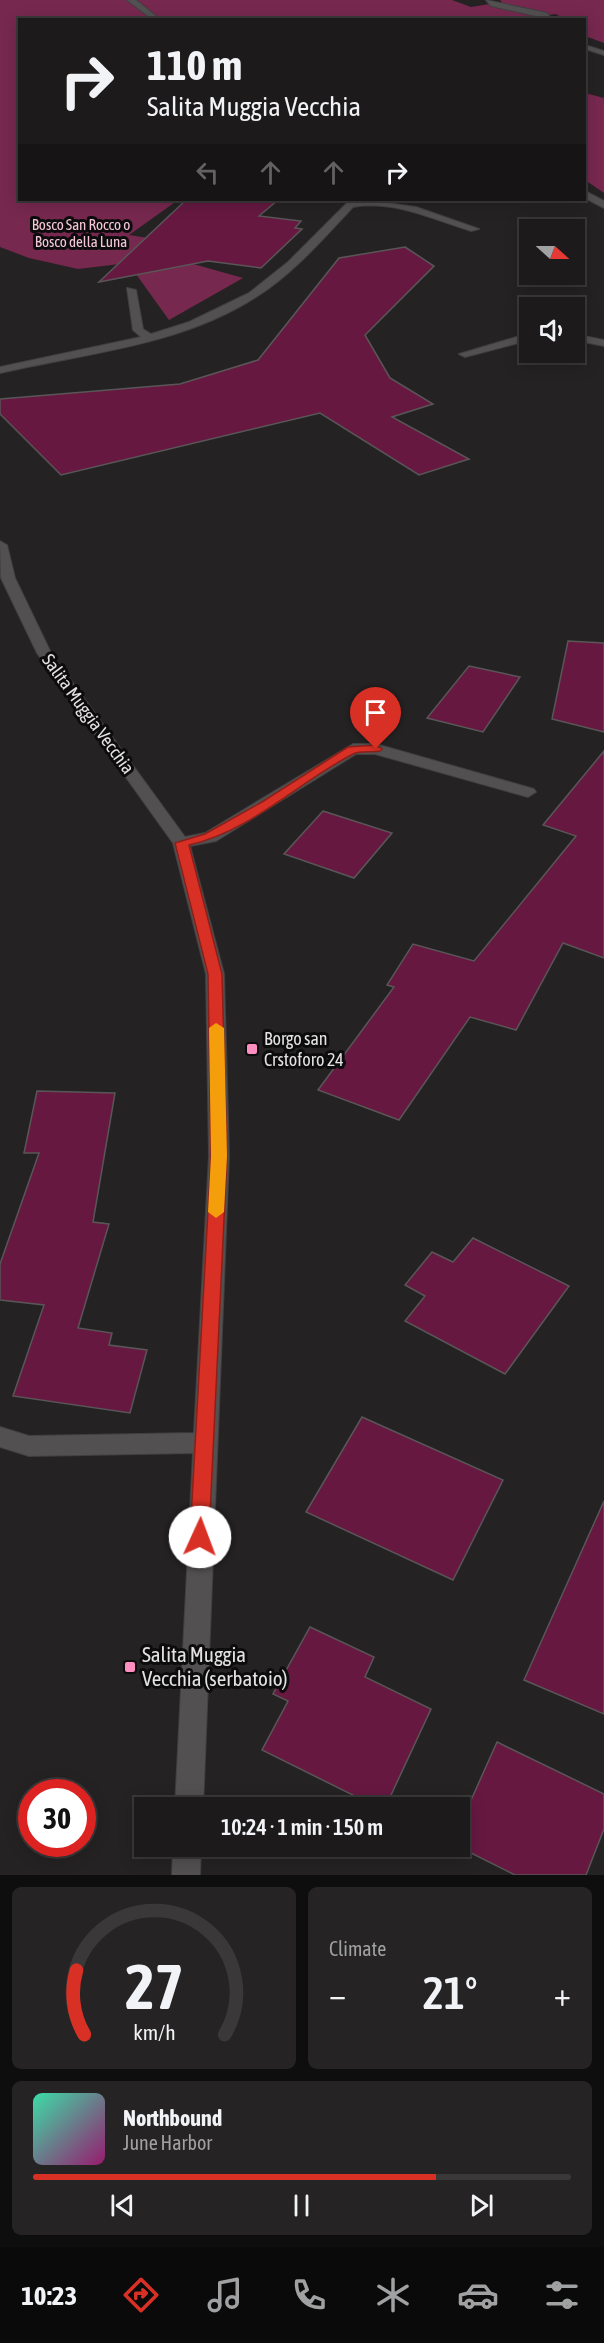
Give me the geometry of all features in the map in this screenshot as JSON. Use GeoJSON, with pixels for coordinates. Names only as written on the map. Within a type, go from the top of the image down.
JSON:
{"type":"FeatureCollection","features":[{"type":"Feature","properties":{"kind":"street"},"geometry":{"type":"LineString","coordinates":[[131,0],[155,18]]}},
{"type":"Feature","properties":{"kind":"street"},"geometry":{"type":"LineString","coordinates":[[490,0],[494,4],[544,15],[548,18]]}},
{"type":"Feature","properties":{"kind":"street"},"geometry":{"type":"LineString","coordinates":[[586,47],[604,53]]}},
{"type":"Feature","properties":{"kind":"street"},"geometry":{"type":"LineString","coordinates":[[586,195],[604,205]]}},
{"type":"Feature","properties":{"kind":"street"},"geometry":{"type":"LineString","coordinates":[[0,370],[38,360],[150,338],[216,316],[254,295],[286,268],[350,205],[362,201],[394,206],[474,229]]}},
{"type":"Feature","properties":{"kind":"street"},"geometry":{"type":"LineString","coordinates":[[131,290],[136,303],[138,330],[150,338]]}},
{"type":"Feature","properties":{"kind":"street"},"geometry":{"type":"LineString","coordinates":[[465,354],[519,339]]}},
{"type":"Feature","properties":{"kind":"street"},"geometry":{"type":"LineString","coordinates":[[585,339],[604,343]]}},
{"type":"Feature","properties":{"kind":"street","name":"Salita Muggia Vecchia"},"geometry":{"type":"LineString","coordinates":[[0,545],[4,579],[44,653],[182,843],[215,974],[219,1156],[189,1797]]}},
{"type":"Feature","properties":{"kind":"street"},"geometry":{"type":"LineString","coordinates":[[182,843],[210,837],[267,805],[352,749],[376,749],[528,792]]}},
{"type":"Feature","properties":{"kind":"street"},"geometry":{"type":"LineString","coordinates":[[0,1437],[29,1446],[204,1443]]}},
{"type":"Feature","properties":{"kind":"street"},"geometry":{"type":"LineString","coordinates":[[186,1875],[187,1857]]}},
{"type":"Feature","properties":{"kind":"green space","name":"Bosco San Rocco o Bosco della Luna"},"geometry":{"type":"Polygon","coordinates":[[[0,0],[452,0],[471,7],[502,2],[500,0],[604,0],[604,43],[586,36],[586,18],[562,18],[556,14],[530,18],[18,18],[18,201],[177,201],[129,235],[180,243],[165,256],[243,278],[169,320],[128,263],[78,269],[29,258],[0,247],[0,0]]]}},
{"type":"Feature","properties":{"kind":"green space"},"geometry":{"type":"Polygon","coordinates":[[[586,93],[604,98],[604,193],[586,181],[586,93]]]}},
{"type":"Feature","properties":{"kind":"building"},"geometry":{"type":"Polygon","coordinates":[[[185,201],[277,201],[259,216],[301,221],[295,228],[302,229],[261,268],[208,261],[99,282],[185,201]]]}},
{"type":"Feature","properties":{"kind":"building"},"geometry":{"type":"Polygon","coordinates":[[[405,247],[434,266],[365,335],[390,378],[433,404],[392,417],[469,459],[419,475],[320,413],[61,475],[0,414],[0,399],[180,384],[258,360],[339,258],[405,247]]]}},
{"type":"Feature","properties":{"kind":"building"},"geometry":{"type":"Polygon","coordinates":[[[568,641],[604,643],[604,732],[552,719],[568,641]]]}},
{"type":"Feature","properties":{"kind":"building"},"geometry":{"type":"Polygon","coordinates":[[[469,666],[520,677],[483,732],[427,718],[469,666]]]}},
{"type":"Feature","properties":{"kind":"building"},"geometry":{"type":"Polygon","coordinates":[[[604,751],[604,958],[563,943],[516,1030],[470,1017],[399,1120],[318,1090],[394,987],[387,985],[413,944],[474,961],[576,836],[543,825],[604,751]]]}},
{"type":"Feature","properties":{"kind":"building"},"geometry":{"type":"Polygon","coordinates":[[[323,811],[392,833],[354,878],[284,854],[323,811]]]}},
{"type":"Feature","properties":{"kind":"building"},"geometry":{"type":"Polygon","coordinates":[[[37,1091],[115,1093],[93,1222],[109,1224],[78,1328],[112,1333],[109,1345],[147,1350],[130,1413],[13,1396],[44,1305],[0,1300],[0,1264],[39,1153],[24,1153],[37,1091]]]}},
{"type":"Feature","properties":{"kind":"building"},"geometry":{"type":"Polygon","coordinates":[[[473,1238],[569,1286],[505,1374],[405,1321],[425,1296],[405,1285],[432,1252],[453,1262],[473,1238]]]}},
{"type":"Feature","properties":{"kind":"building"},"geometry":{"type":"Polygon","coordinates":[[[362,1417],[503,1480],[453,1580],[306,1512],[362,1417]]]}},
{"type":"Feature","properties":{"kind":"building"},"geometry":{"type":"Polygon","coordinates":[[[604,1501],[604,1714],[524,1680],[604,1501]]]}},
{"type":"Feature","properties":{"kind":"building"},"geometry":{"type":"Polygon","coordinates":[[[310,1627],[374,1657],[365,1677],[431,1709],[390,1797],[357,1797],[262,1750],[288,1701],[273,1694],[310,1627]]]}},
{"type":"Feature","properties":{"kind":"building"},"geometry":{"type":"Polygon","coordinates":[[[497,1742],[604,1794],[604,1829],[586,1875],[515,1875],[470,1852],[470,1802],[497,1742]]]}},
{"type":"Feature","properties":{"kind":"slow traffic"},"geometry":{"type":"LineString","coordinates":[[216,1028],[219,1156],[216,1212]]}},
{"type":"Feature","properties":{"kind":"place","name":"Borgo san Crstoforo 24"},"geometry":{"type":"Point","coordinates":[252,1049]}},
{"type":"Feature","properties":{"kind":"place","name":"Salita Muggia Vecchia (serbatoio)"},"geometry":{"type":"Point","coordinates":[130,1667]}},
{"type":"Feature","properties":{"kind":"route"},"geometry":{"type":"LineString","coordinates":[[200,1537],[219,1156],[215,974],[182,843],[210,837],[267,805],[352,749],[376,749]]}}]}
